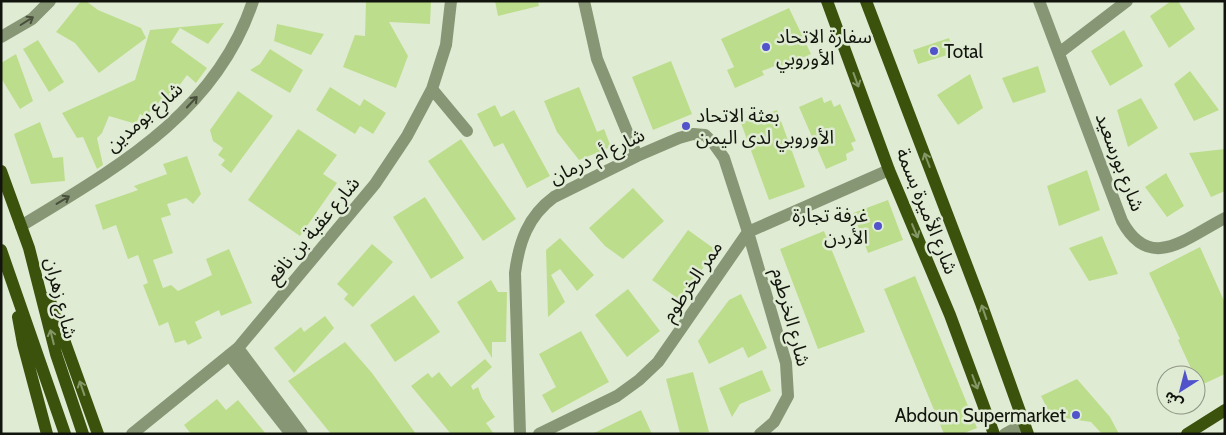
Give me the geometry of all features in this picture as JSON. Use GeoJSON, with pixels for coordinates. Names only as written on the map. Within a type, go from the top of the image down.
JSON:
{"type":"FeatureCollection","features":[{"type":"Feature","properties":{"kind":"main road","name":"شارع الأميرة بسمة"},"geometry":{"type":"LineString","coordinates":[[827,1],[889,170],[950,315],[994,434]]}},
{"type":"Feature","properties":{"kind":"main road","name":"شارع الأميرة بسمة"},"geometry":{"type":"LineString","coordinates":[[866,1],[981,303],[1025,429]]}},
{"type":"Feature","properties":{"kind":"main road","name":"شارع زهران"},"geometry":{"type":"LineString","coordinates":[[1,171],[29,248],[56,354],[82,434]]}},
{"type":"Feature","properties":{"kind":"main road"},"geometry":{"type":"LineString","coordinates":[[29,248],[71,354],[98,434]]}},
{"type":"Feature","properties":{"kind":"main road","name":"شارع زهران"},"geometry":{"type":"LineString","coordinates":[[1,250],[65,434]]}},
{"type":"Feature","properties":{"kind":"main road"},"geometry":{"type":"LineString","coordinates":[[11,277],[23,344],[48,434]]}},
{"type":"Feature","properties":{"kind":"main road"},"geometry":{"type":"LineString","coordinates":[[1187,434],[1225,410]]}},
{"type":"Feature","properties":{"kind":"main road"},"geometry":{"type":"LineString","coordinates":[[1025,429],[1033,434]]}},
{"type":"Feature","properties":{"kind":"street"},"geometry":{"type":"LineString","coordinates":[[1,37],[32,19],[50,1]]}},
{"type":"Feature","properties":{"kind":"street","name":"شارع بومدين"},"geometry":{"type":"LineString","coordinates":[[21,226],[118,166],[178,118],[212,81],[228,58],[244,27],[253,1]]}},
{"type":"Feature","properties":{"kind":"street","name":"شارع عقبة بن نافع"},"geometry":{"type":"LineString","coordinates":[[132,434],[233,352],[375,184],[407,136],[432,89],[446,45],[451,1]]}},
{"type":"Feature","properties":{"kind":"street"},"geometry":{"type":"LineString","coordinates":[[584,1],[598,59],[637,156]]}},
{"type":"Feature","properties":{"kind":"street","name":"شارع بورسعيد"},"geometry":{"type":"LineString","coordinates":[[1039,1],[1122,221],[1129,235],[1140,245],[1152,250],[1164,248],[1225,218]]}},
{"type":"Feature","properties":{"kind":"street"},"geometry":{"type":"LineString","coordinates":[[1059,53],[1127,1]]}},
{"type":"Feature","properties":{"kind":"street"},"geometry":{"type":"LineString","coordinates":[[432,89],[467,131]]}},
{"type":"Feature","properties":{"kind":"street","name":"شارع أم درمان"},"geometry":{"type":"LineString","coordinates":[[520,434],[515,273],[523,234],[542,206],[554,197],[637,156],[679,138],[693,134],[705,135],[724,158],[748,232]]}},
{"type":"Feature","properties":{"kind":"street","name":"ممر الخرطوم"},"geometry":{"type":"LineString","coordinates":[[539,434],[617,396],[639,380],[658,362],[748,232],[889,170]]}},
{"type":"Feature","properties":{"kind":"street","name":"شارع الخرطوم"},"geometry":{"type":"LineString","coordinates":[[748,232],[786,363],[789,382],[788,396],[782,411],[774,422],[760,434]]}},
{"type":"Feature","properties":{"kind":"street"},"geometry":{"type":"LineString","coordinates":[[233,352],[291,434]]}},
{"type":"Feature","properties":{"kind":"street"},"geometry":{"type":"LineString","coordinates":[[233,352],[302,434]]}},
{"type":"Feature","properties":{"kind":"street"},"geometry":{"type":"LineString","coordinates":[[1005,434],[1025,429]]}},
{"type":"Feature","properties":{"kind":"building"},"geometry":{"type":"Polygon","coordinates":[[[81,1],[86,1],[98,10],[141,28],[146,38],[99,73],[75,43],[56,32],[81,1]]]}},
{"type":"Feature","properties":{"kind":"building"},"geometry":{"type":"Polygon","coordinates":[[[366,1],[431,1],[430,24],[389,22],[408,56],[396,88],[343,67],[355,35],[365,36],[366,1]]]}},
{"type":"Feature","properties":{"kind":"building"},"geometry":{"type":"Polygon","coordinates":[[[495,1],[538,1],[539,6],[498,16],[495,1]]]}},
{"type":"Feature","properties":{"kind":"building"},"geometry":{"type":"Polygon","coordinates":[[[1171,1],[1178,1],[1195,29],[1169,48],[1150,16],[1171,1]]]}},
{"type":"Feature","properties":{"kind":"building","name":"سفارة الاتحاد الأوروبي"},"geometry":{"type":"Polygon","coordinates":[[[789,8],[811,54],[782,67],[780,64],[762,71],[764,75],[735,88],[727,70],[734,67],[721,39],[789,8]]]}},
{"type":"Feature","properties":{"kind":"building"},"geometry":{"type":"Polygon","coordinates":[[[224,23],[208,44],[180,28],[171,42],[207,68],[196,83],[187,75],[171,97],[164,97],[145,117],[140,114],[136,124],[109,116],[102,133],[97,138],[103,165],[97,169],[83,137],[77,138],[62,113],[135,80],[150,30],[224,23]]]}},
{"type":"Feature","properties":{"kind":"building"},"geometry":{"type":"Polygon","coordinates":[[[277,24],[324,34],[311,55],[274,41],[277,24]]]}},
{"type":"Feature","properties":{"kind":"building"},"geometry":{"type":"Polygon","coordinates":[[[1124,30],[1143,66],[1110,86],[1091,51],[1124,30]]]}},
{"type":"Feature","properties":{"kind":"building","name":"Total"},"geometry":{"type":"Polygon","coordinates":[[[949,38],[954,53],[918,64],[913,50],[949,38]]]}},
{"type":"Feature","properties":{"kind":"building"},"geometry":{"type":"Polygon","coordinates":[[[38,40],[64,82],[49,92],[23,49],[38,40]]]}},
{"type":"Feature","properties":{"kind":"building"},"geometry":{"type":"Polygon","coordinates":[[[270,49],[303,70],[290,93],[250,70],[260,64],[270,49]]]}},
{"type":"Feature","properties":{"kind":"building"},"geometry":{"type":"Polygon","coordinates":[[[16,54],[33,101],[20,109],[1,78],[1,63],[16,54]]]}},
{"type":"Feature","properties":{"kind":"building"},"geometry":{"type":"Polygon","coordinates":[[[671,61],[692,114],[653,130],[632,77],[671,61]]]}},
{"type":"Feature","properties":{"kind":"building"},"geometry":{"type":"Polygon","coordinates":[[[1038,66],[1046,92],[1013,103],[1002,78],[1038,66]]]}},
{"type":"Feature","properties":{"kind":"building"},"geometry":{"type":"Polygon","coordinates":[[[1190,71],[1219,110],[1194,121],[1174,84],[1190,71]]]}},
{"type":"Feature","properties":{"kind":"building"},"geometry":{"type":"Polygon","coordinates":[[[970,74],[983,108],[958,125],[937,95],[970,74]]]}},
{"type":"Feature","properties":{"kind":"building"},"geometry":{"type":"Polygon","coordinates":[[[330,87],[360,106],[364,99],[386,113],[373,134],[360,126],[355,134],[316,110],[330,87]]]}},
{"type":"Feature","properties":{"kind":"building"},"geometry":{"type":"Polygon","coordinates":[[[579,87],[597,132],[604,129],[611,147],[579,160],[557,132],[544,101],[579,87]]]}},
{"type":"Feature","properties":{"kind":"building"},"geometry":{"type":"Polygon","coordinates":[[[238,91],[273,116],[231,173],[221,165],[225,160],[218,155],[223,148],[213,141],[210,130],[238,91]]]}},
{"type":"Feature","properties":{"kind":"building"},"geometry":{"type":"Polygon","coordinates":[[[822,97],[824,103],[831,100],[834,107],[840,104],[856,141],[851,143],[854,150],[846,154],[847,160],[826,169],[799,107],[822,97]]]}},
{"type":"Feature","properties":{"kind":"building"},"geometry":{"type":"Polygon","coordinates":[[[1141,98],[1158,128],[1128,147],[1117,110],[1141,98]]]}},
{"type":"Feature","properties":{"kind":"building"},"geometry":{"type":"Polygon","coordinates":[[[495,105],[501,117],[514,110],[550,176],[527,188],[503,143],[494,147],[477,114],[495,105]]]}},
{"type":"Feature","properties":{"kind":"building"},"geometry":{"type":"Polygon","coordinates":[[[777,110],[805,187],[769,200],[741,123],[777,110]]]}},
{"type":"Feature","properties":{"kind":"building"},"geometry":{"type":"Polygon","coordinates":[[[40,122],[53,158],[63,157],[65,181],[31,184],[14,134],[40,122]]]}},
{"type":"Feature","properties":{"kind":"building"},"geometry":{"type":"Polygon","coordinates":[[[298,129],[337,155],[323,174],[337,183],[300,236],[248,200],[298,129]]]}},
{"type":"Feature","properties":{"kind":"building"},"geometry":{"type":"Polygon","coordinates":[[[461,139],[516,219],[483,241],[428,161],[461,139]]]}},
{"type":"Feature","properties":{"kind":"building"},"geometry":{"type":"Polygon","coordinates":[[[1225,149],[1225,191],[1211,197],[1189,153],[1225,149]]]}},
{"type":"Feature","properties":{"kind":"building"},"geometry":{"type":"Polygon","coordinates":[[[187,156],[201,194],[193,204],[186,198],[167,204],[171,215],[161,218],[173,253],[153,260],[163,288],[171,285],[178,291],[212,275],[206,259],[229,249],[252,303],[221,316],[219,310],[195,322],[202,338],[188,345],[185,340],[175,343],[168,322],[159,326],[143,285],[148,283],[138,255],[128,259],[116,225],[103,230],[95,205],[138,190],[134,186],[167,174],[163,164],[187,156]]]}},
{"type":"Feature","properties":{"kind":"building"},"geometry":{"type":"Polygon","coordinates":[[[1087,170],[1100,210],[1059,226],[1047,186],[1087,170]]]}},
{"type":"Feature","properties":{"kind":"building"},"geometry":{"type":"Polygon","coordinates":[[[1166,173],[1184,206],[1167,217],[1145,187],[1166,173]]]}},
{"type":"Feature","properties":{"kind":"building"},"geometry":{"type":"Polygon","coordinates":[[[633,188],[664,221],[623,259],[605,246],[589,228],[633,188]]]}},
{"type":"Feature","properties":{"kind":"building"},"geometry":{"type":"Polygon","coordinates":[[[425,197],[464,258],[431,279],[393,217],[425,197]]]}},
{"type":"Feature","properties":{"kind":"building","name":"غرفة تجارة الأردن"},"geometry":{"type":"Polygon","coordinates":[[[888,200],[903,240],[868,253],[853,213],[888,200]]]}},
{"type":"Feature","properties":{"kind":"building"},"geometry":{"type":"Polygon","coordinates":[[[688,230],[716,250],[680,300],[652,280],[688,230]]]}},
{"type":"Feature","properties":{"kind":"building"},"geometry":{"type":"Polygon","coordinates":[[[824,231],[865,332],[818,349],[780,249],[824,231]]]}},
{"type":"Feature","properties":{"kind":"building"},"geometry":{"type":"Polygon","coordinates":[[[1102,236],[1118,274],[1089,281],[1069,248],[1102,236]]]}},
{"type":"Feature","properties":{"kind":"building"},"geometry":{"type":"Polygon","coordinates":[[[560,238],[594,275],[577,291],[560,269],[551,275],[565,302],[548,317],[546,250],[560,238]]]}},
{"type":"Feature","properties":{"kind":"building"},"geometry":{"type":"Polygon","coordinates":[[[372,244],[393,262],[353,307],[344,299],[348,294],[337,284],[372,244]]]}},
{"type":"Feature","properties":{"kind":"building"},"geometry":{"type":"Polygon","coordinates":[[[1200,247],[1225,303],[1225,374],[1206,383],[1206,365],[1189,365],[1178,340],[1180,339],[1149,273],[1200,247]]]}},
{"type":"Feature","properties":{"kind":"building"},"geometry":{"type":"Polygon","coordinates":[[[915,276],[977,428],[962,434],[944,434],[884,289],[915,276]]]}},
{"type":"Feature","properties":{"kind":"building"},"geometry":{"type":"Polygon","coordinates":[[[491,280],[498,292],[507,292],[506,342],[492,342],[492,358],[457,302],[491,280]]]}},
{"type":"Feature","properties":{"kind":"building"},"geometry":{"type":"Polygon","coordinates":[[[628,289],[660,331],[627,357],[595,315],[628,289]]]}},
{"type":"Feature","properties":{"kind":"building"},"geometry":{"type":"Polygon","coordinates":[[[741,294],[767,348],[748,358],[743,347],[709,364],[698,341],[729,300],[741,294]]]}},
{"type":"Feature","properties":{"kind":"building"},"geometry":{"type":"Polygon","coordinates":[[[414,295],[440,332],[395,362],[370,325],[414,295]]]}},
{"type":"Feature","properties":{"kind":"building"},"geometry":{"type":"Polygon","coordinates":[[[325,316],[334,328],[294,373],[274,348],[301,327],[304,332],[325,316]]]}},
{"type":"Feature","properties":{"kind":"building"},"geometry":{"type":"Polygon","coordinates":[[[581,331],[609,382],[552,413],[542,395],[556,387],[539,354],[581,331]]]}},
{"type":"Feature","properties":{"kind":"building"},"geometry":{"type":"Polygon","coordinates":[[[345,342],[372,373],[416,434],[331,434],[288,381],[345,342]]]}},
{"type":"Feature","properties":{"kind":"building"},"geometry":{"type":"Polygon","coordinates":[[[485,359],[492,367],[471,386],[473,390],[478,387],[482,398],[495,417],[486,423],[494,434],[451,434],[411,386],[428,373],[432,378],[439,372],[451,387],[485,359]]]}},
{"type":"Feature","properties":{"kind":"building"},"geometry":{"type":"Polygon","coordinates":[[[762,370],[771,391],[740,404],[732,417],[719,388],[762,370]]]}},
{"type":"Feature","properties":{"kind":"building"},"geometry":{"type":"Polygon","coordinates":[[[693,372],[709,432],[680,434],[666,379],[693,372]]]}},
{"type":"Feature","properties":{"kind":"building"},"geometry":{"type":"Polygon","coordinates":[[[1077,379],[1110,417],[1119,434],[1102,434],[1091,422],[1051,416],[1041,396],[1077,379]]]}},
{"type":"Feature","properties":{"kind":"building"},"geometry":{"type":"Polygon","coordinates":[[[217,399],[226,410],[238,400],[266,434],[191,434],[184,425],[217,399]]]}},
{"type":"Feature","properties":{"kind":"building"},"geometry":{"type":"Polygon","coordinates":[[[641,410],[652,434],[592,434],[641,410]]]}},
{"type":"Feature","properties":{"kind":"place","name":"سفارة الاتحاد الأوروبي"},"geometry":{"type":"Point","coordinates":[766,47]}},
{"type":"Feature","properties":{"kind":"place","name":"Total"},"geometry":{"type":"Point","coordinates":[934,51]}},
{"type":"Feature","properties":{"kind":"place","name":"بعثة الاتحاد الأوروبي لدى اليمن"},"geometry":{"type":"Point","coordinates":[686,126]}},
{"type":"Feature","properties":{"kind":"place","name":"غرفة تجارة الأردن"},"geometry":{"type":"Point","coordinates":[878,226]}},
{"type":"Feature","properties":{"kind":"place","name":"Abdoun Supermarket"},"geometry":{"type":"Point","coordinates":[1076,415]}}]}
